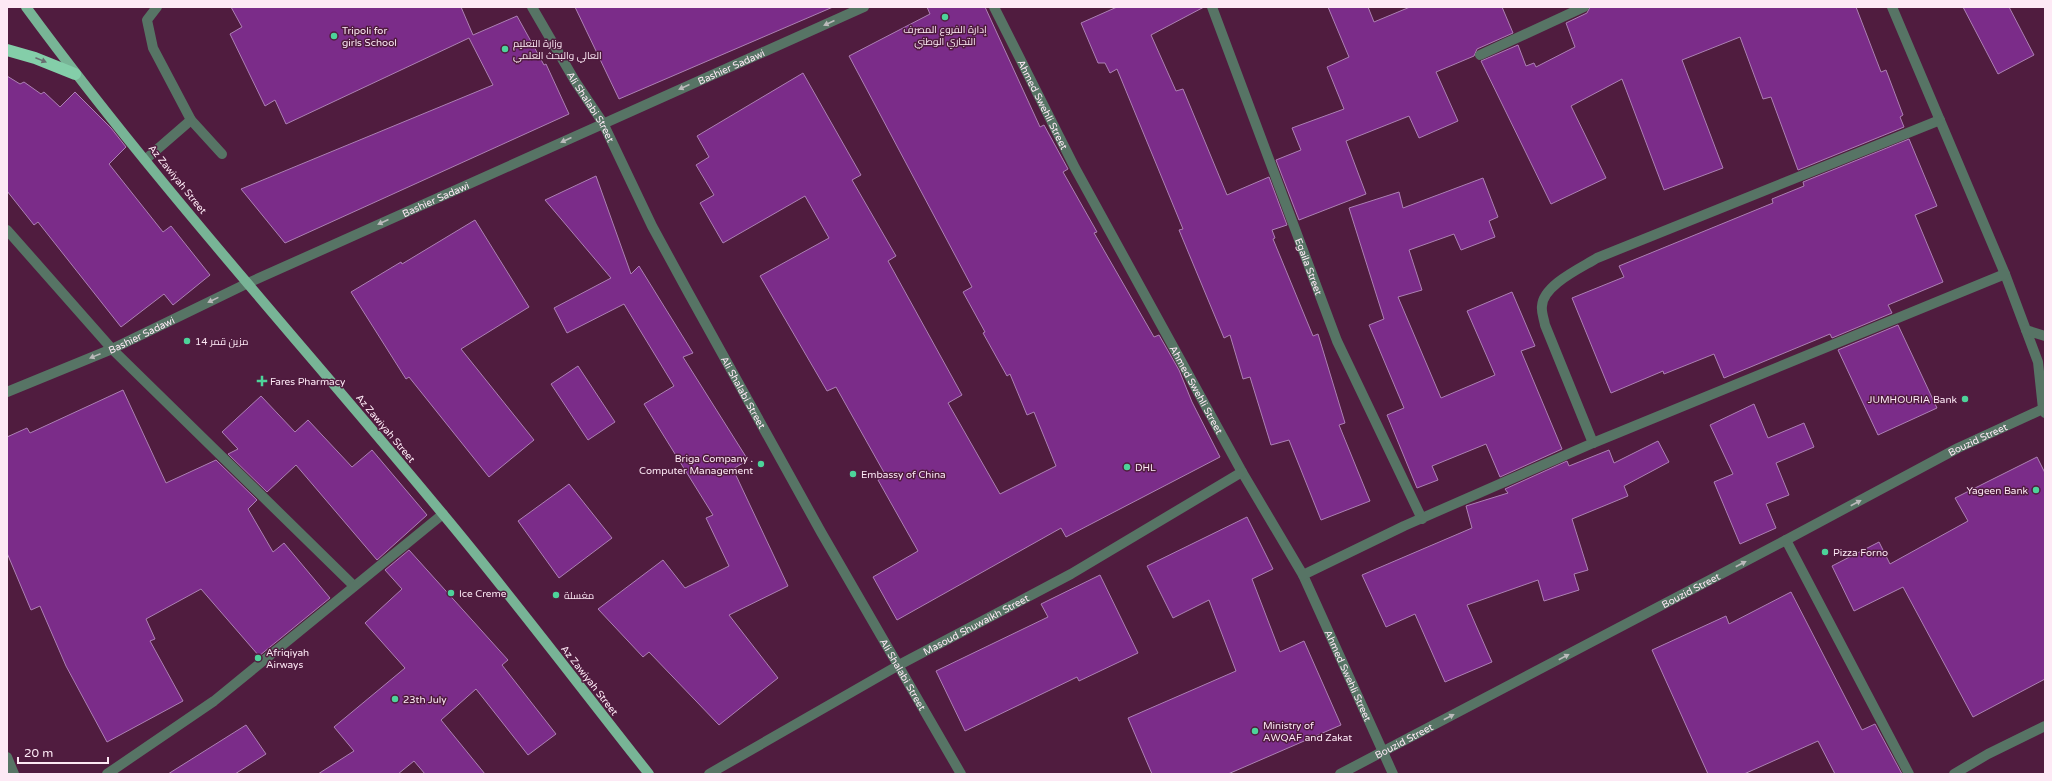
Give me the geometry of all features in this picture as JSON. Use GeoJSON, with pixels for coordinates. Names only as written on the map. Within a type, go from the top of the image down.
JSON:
{"type":"FeatureCollection","features":[{"type":"Feature","properties":{"kind":"highway"},"geometry":{"type":"LineString","coordinates":[[7,50],[35,58],[75,74]]}},
{"type":"Feature","properties":{"kind":"main road","name":"Az Zawiyah Street"},"geometry":{"type":"LineString","coordinates":[[26,7],[75,74],[248,283],[443,514],[649,774]]}},
{"type":"Feature","properties":{"kind":"street"},"geometry":{"type":"LineString","coordinates":[[158,7],[147,20],[153,48],[191,120],[222,154]]}},
{"type":"Feature","properties":{"kind":"street","name":"Ali Shalabi Street"},"geometry":{"type":"LineString","coordinates":[[532,7],[575,81],[603,123],[652,226],[681,279],[821,532],[961,774]]}},
{"type":"Feature","properties":{"kind":"street","name":"Bashier Sadawi"},"geometry":{"type":"LineString","coordinates":[[7,392],[112,349],[248,283],[864,7]]}},
{"type":"Feature","properties":{"kind":"street","name":"Ahmed Swehli Street"},"geometry":{"type":"LineString","coordinates":[[994,7],[1075,168],[1242,472],[1303,575],[1393,774]]}},
{"type":"Feature","properties":{"kind":"street","name":"Egaila Street"},"geometry":{"type":"LineString","coordinates":[[1212,7],[1337,341],[1422,519]]}},
{"type":"Feature","properties":{"kind":"street"},"geometry":{"type":"LineString","coordinates":[[1480,55],[1584,7]]}},
{"type":"Feature","properties":{"kind":"street"},"geometry":{"type":"LineString","coordinates":[[1892,7],[2005,274],[2038,362],[2044,410]]}},
{"type":"Feature","properties":{"kind":"street"},"geometry":{"type":"LineString","coordinates":[[146,159],[191,120]]}},
{"type":"Feature","properties":{"kind":"street"},"geometry":{"type":"LineString","coordinates":[[1593,443],[1545,325],[1542,306],[1545,297],[1557,282],[1597,258],[1940,120]]}},
{"type":"Feature","properties":{"kind":"street"},"geometry":{"type":"LineString","coordinates":[[7,230],[112,349],[354,586]]}},
{"type":"Feature","properties":{"kind":"street"},"geometry":{"type":"LineString","coordinates":[[1303,575],[1422,519],[1593,443],[2005,274]]}},
{"type":"Feature","properties":{"kind":"street"},"geometry":{"type":"LineString","coordinates":[[2026,330],[2045,336]]}},
{"type":"Feature","properties":{"kind":"street"},"geometry":{"type":"LineString","coordinates":[[2038,362],[2045,371]]}},
{"type":"Feature","properties":{"kind":"street","name":"Bouzid Street"},"geometry":{"type":"LineString","coordinates":[[1340,774],[1958,448],[2044,410]]}},
{"type":"Feature","properties":{"kind":"street","name":"Masoud Shuwaikh Street"},"geometry":{"type":"LineString","coordinates":[[709,774],[899,666],[1071,574],[1242,472]]}},
{"type":"Feature","properties":{"kind":"street"},"geometry":{"type":"LineString","coordinates":[[107,774],[214,701],[443,514]]}},
{"type":"Feature","properties":{"kind":"street"},"geometry":{"type":"LineString","coordinates":[[1786,540],[1909,774]]}},
{"type":"Feature","properties":{"kind":"street"},"geometry":{"type":"LineString","coordinates":[[1954,774],[1988,754],[2045,726]]}},
{"type":"Feature","properties":{"kind":"street"},"geometry":{"type":"LineString","coordinates":[[7,757],[14,774]]}},
{"type":"Feature","properties":{"kind":"building"},"geometry":{"type":"Polygon","coordinates":[[[231,7],[461,7],[473,35],[517,16],[544,65],[546,64],[569,114],[285,243],[241,189],[493,85],[469,38],[286,124],[275,100],[265,106],[230,34],[242,27],[231,7]]]}},
{"type":"Feature","properties":{"kind":"building"},"geometry":{"type":"Polygon","coordinates":[[[575,7],[833,7],[619,99],[575,7]]]}},
{"type":"Feature","properties":{"kind":"building"},"geometry":{"type":"Polygon","coordinates":[[[927,7],[985,7],[1040,127],[1044,125],[1068,169],[1063,172],[1097,232],[1094,233],[1154,337],[1159,335],[1179,370],[1192,402],[1220,457],[1066,537],[1061,528],[897,620],[873,577],[918,551],[878,480],[886,476],[836,387],[827,391],[760,276],[829,238],[805,196],[723,243],[700,203],[714,195],[696,165],[709,157],[697,136],[803,73],[861,175],[852,180],[896,256],[888,261],[962,395],[948,403],[1000,494],[1056,466],[1034,412],[1027,415],[1010,374],[1007,376],[983,333],[985,332],[963,292],[972,287],[849,56],[930,14],[927,7]]]}},
{"type":"Feature","properties":{"kind":"building"},"geometry":{"type":"Polygon","coordinates":[[[1117,7],[1204,7],[1151,35],[1176,91],[1183,89],[1227,195],[1269,177],[1287,225],[1272,230],[1275,238],[1273,239],[1313,336],[1318,334],[1345,423],[1339,425],[1370,501],[1321,520],[1289,440],[1271,445],[1250,377],[1243,379],[1230,335],[1224,338],[1179,230],[1183,229],[1117,69],[1110,73],[1105,63],[1098,63],[1081,23],[1117,7]]]}},
{"type":"Feature","properties":{"kind":"building"},"geometry":{"type":"Polygon","coordinates":[[[1328,7],[1368,7],[1374,22],[1410,7],[1502,7],[1513,33],[1477,49],[1474,56],[1436,72],[1458,121],[1419,138],[1409,116],[1346,141],[1366,194],[1299,220],[1276,160],[1301,150],[1292,128],[1344,109],[1327,67],[1349,57],[1328,7]]]}},
{"type":"Feature","properties":{"kind":"building"},"geometry":{"type":"Polygon","coordinates":[[[1590,7],[1856,7],[1881,72],[1886,70],[1903,115],[1900,117],[1904,127],[1798,170],[1771,97],[1763,99],[1740,37],[1682,60],[1723,168],[1664,190],[1622,79],[1571,106],[1606,178],[1551,204],[1481,61],[1518,45],[1526,66],[1534,63],[1536,67],[1575,47],[1566,23],[1587,13],[1590,7]]]}},
{"type":"Feature","properties":{"kind":"building"},"geometry":{"type":"Polygon","coordinates":[[[1963,7],[2009,7],[2034,55],[1998,74],[1963,7]]]}},
{"type":"Feature","properties":{"kind":"building"},"geometry":{"type":"Polygon","coordinates":[[[7,76],[20,84],[24,82],[41,94],[44,92],[60,107],[75,92],[111,128],[126,147],[109,164],[163,232],[171,226],[210,275],[173,305],[164,294],[121,327],[38,222],[34,225],[7,191],[7,76]]]}},
{"type":"Feature","properties":{"kind":"building"},"geometry":{"type":"Polygon","coordinates":[[[1909,139],[1937,206],[1915,215],[1943,282],[1888,305],[1892,313],[1832,338],[1830,334],[1724,378],[1714,354],[1664,374],[1663,371],[1611,393],[1572,298],[1624,277],[1619,266],[1773,203],[1772,199],[1804,186],[1803,182],[1909,139]]]}},
{"type":"Feature","properties":{"kind":"building"},"geometry":{"type":"Polygon","coordinates":[[[596,176],[631,274],[639,266],[693,353],[683,357],[748,460],[733,469],[788,586],[729,615],[778,678],[719,725],[649,652],[643,657],[598,609],[663,560],[685,588],[729,566],[706,518],[713,515],[644,404],[674,386],[624,304],[567,333],[554,308],[611,278],[545,200],[596,176]]]}},
{"type":"Feature","properties":{"kind":"building"},"geometry":{"type":"Polygon","coordinates":[[[1483,178],[1498,217],[1489,221],[1495,237],[1461,250],[1454,234],[1409,250],[1422,290],[1398,297],[1441,398],[1495,375],[1467,311],[1512,292],[1535,346],[1521,351],[1562,449],[1500,477],[1486,444],[1432,466],[1438,480],[1417,488],[1387,415],[1404,408],[1369,325],[1384,319],[1349,208],[1399,192],[1403,208],[1483,178]]]}},
{"type":"Feature","properties":{"kind":"building"},"geometry":{"type":"Polygon","coordinates":[[[475,220],[529,307],[461,349],[534,440],[489,477],[409,377],[406,379],[351,292],[401,262],[402,264],[475,220]]]}},
{"type":"Feature","properties":{"kind":"building"},"geometry":{"type":"Polygon","coordinates":[[[1898,325],[1937,408],[1878,435],[1838,350],[1898,325]]]}},
{"type":"Feature","properties":{"kind":"building"},"geometry":{"type":"Polygon","coordinates":[[[578,366],[615,422],[588,440],[551,384],[578,366]]]}},
{"type":"Feature","properties":{"kind":"building"},"geometry":{"type":"Polygon","coordinates":[[[123,390],[166,483],[216,460],[257,500],[248,509],[273,552],[284,543],[330,598],[259,656],[201,589],[146,619],[155,639],[150,641],[183,701],[107,742],[66,666],[40,606],[31,610],[7,553],[7,437],[27,428],[30,433],[123,390]]]}},
{"type":"Feature","properties":{"kind":"building"},"geometry":{"type":"Polygon","coordinates":[[[261,396],[295,432],[308,420],[352,467],[372,450],[427,515],[377,560],[296,465],[267,492],[228,454],[238,449],[222,432],[261,396]]]}},
{"type":"Feature","properties":{"kind":"building"},"geometry":{"type":"Polygon","coordinates":[[[1754,404],[1768,438],[1804,423],[1814,447],[1776,463],[1789,495],[1766,504],[1776,528],[1740,544],[1714,482],[1733,474],[1710,425],[1754,404]]]}},
{"type":"Feature","properties":{"kind":"building"},"geometry":{"type":"Polygon","coordinates":[[[1658,441],[1669,462],[1624,486],[1628,496],[1572,519],[1588,570],[1574,574],[1579,590],[1544,601],[1538,580],[1467,605],[1492,662],[1445,682],[1415,614],[1386,627],[1362,575],[1472,528],[1466,506],[1508,493],[1505,489],[1567,461],[1569,466],[1609,450],[1614,463],[1658,441]]]}},
{"type":"Feature","properties":{"kind":"building"},"geometry":{"type":"Polygon","coordinates":[[[2037,457],[2045,473],[2045,679],[1973,717],[1903,587],[1854,611],[1832,566],[1879,542],[1890,564],[1968,521],[1955,498],[2037,457]]]}},
{"type":"Feature","properties":{"kind":"building"},"geometry":{"type":"Polygon","coordinates":[[[569,484],[612,538],[559,578],[518,521],[569,484]]]}},
{"type":"Feature","properties":{"kind":"building"},"geometry":{"type":"Polygon","coordinates":[[[1247,517],[1273,569],[1252,579],[1280,652],[1304,641],[1341,725],[1228,774],[1152,774],[1128,718],[1236,671],[1209,600],[1173,618],[1147,566],[1247,517]]]}},
{"type":"Feature","properties":{"kind":"building"},"geometry":{"type":"Polygon","coordinates":[[[409,550],[508,660],[502,665],[556,734],[528,755],[476,689],[441,720],[485,774],[425,774],[414,761],[398,774],[318,774],[354,751],[334,727],[405,668],[365,623],[402,589],[385,570],[409,550]]]}},
{"type":"Feature","properties":{"kind":"building"},"geometry":{"type":"Polygon","coordinates":[[[1100,575],[1138,653],[1079,681],[1077,677],[965,731],[936,671],[1048,617],[1041,604],[1100,575]]]}},
{"type":"Feature","properties":{"kind":"building"},"geometry":{"type":"Polygon","coordinates":[[[1791,592],[1862,730],[1875,724],[1902,774],[1835,774],[1818,741],[1744,774],[1708,774],[1652,650],[1726,616],[1729,624],[1791,592]]]}},
{"type":"Feature","properties":{"kind":"building"},"geometry":{"type":"Polygon","coordinates":[[[246,725],[266,754],[235,774],[168,774],[246,725]]]}},
{"type":"Feature","properties":{"kind":"place","name":"إدارة الفروع المصرف التجاري الوطني"},"geometry":{"type":"Point","coordinates":[945,17]}},
{"type":"Feature","properties":{"kind":"place","name":"Tripoli for girls School"},"geometry":{"type":"Point","coordinates":[334,36]}},
{"type":"Feature","properties":{"kind":"place","name":"وزارة التعليم العالي والبحث العلمي"},"geometry":{"type":"Point","coordinates":[505,49]}},
{"type":"Feature","properties":{"kind":"place","name":"مزين قمر 14"},"geometry":{"type":"Point","coordinates":[187,341]}},
{"type":"Feature","properties":{"kind":"place","name":"Fares Pharmacy"},"geometry":{"type":"Point","coordinates":[262,381]}},
{"type":"Feature","properties":{"kind":"place","name":"JUMHOURIA Bank"},"geometry":{"type":"Point","coordinates":[1965,399]}},
{"type":"Feature","properties":{"kind":"place","name":"Briga Company . Computer Management"},"geometry":{"type":"Point","coordinates":[761,464]}},
{"type":"Feature","properties":{"kind":"place","name":"DHL"},"geometry":{"type":"Point","coordinates":[1127,467]}},
{"type":"Feature","properties":{"kind":"place","name":"Embassy of China"},"geometry":{"type":"Point","coordinates":[853,474]}},
{"type":"Feature","properties":{"kind":"place","name":"Yageen Bank"},"geometry":{"type":"Point","coordinates":[2036,490]}},
{"type":"Feature","properties":{"kind":"place","name":"Pizza Forno"},"geometry":{"type":"Point","coordinates":[1825,552]}},
{"type":"Feature","properties":{"kind":"place","name":"Ice Creme"},"geometry":{"type":"Point","coordinates":[451,593]}},
{"type":"Feature","properties":{"kind":"place","name":"مغسلة"},"geometry":{"type":"Point","coordinates":[556,595]}},
{"type":"Feature","properties":{"kind":"place","name":"Afriqiyah Airways"},"geometry":{"type":"Point","coordinates":[258,658]}},
{"type":"Feature","properties":{"kind":"place","name":"23th July"},"geometry":{"type":"Point","coordinates":[395,699]}},
{"type":"Feature","properties":{"kind":"place","name":"Ministry of AWQAF and Zakat"},"geometry":{"type":"Point","coordinates":[1255,731]}}]}
